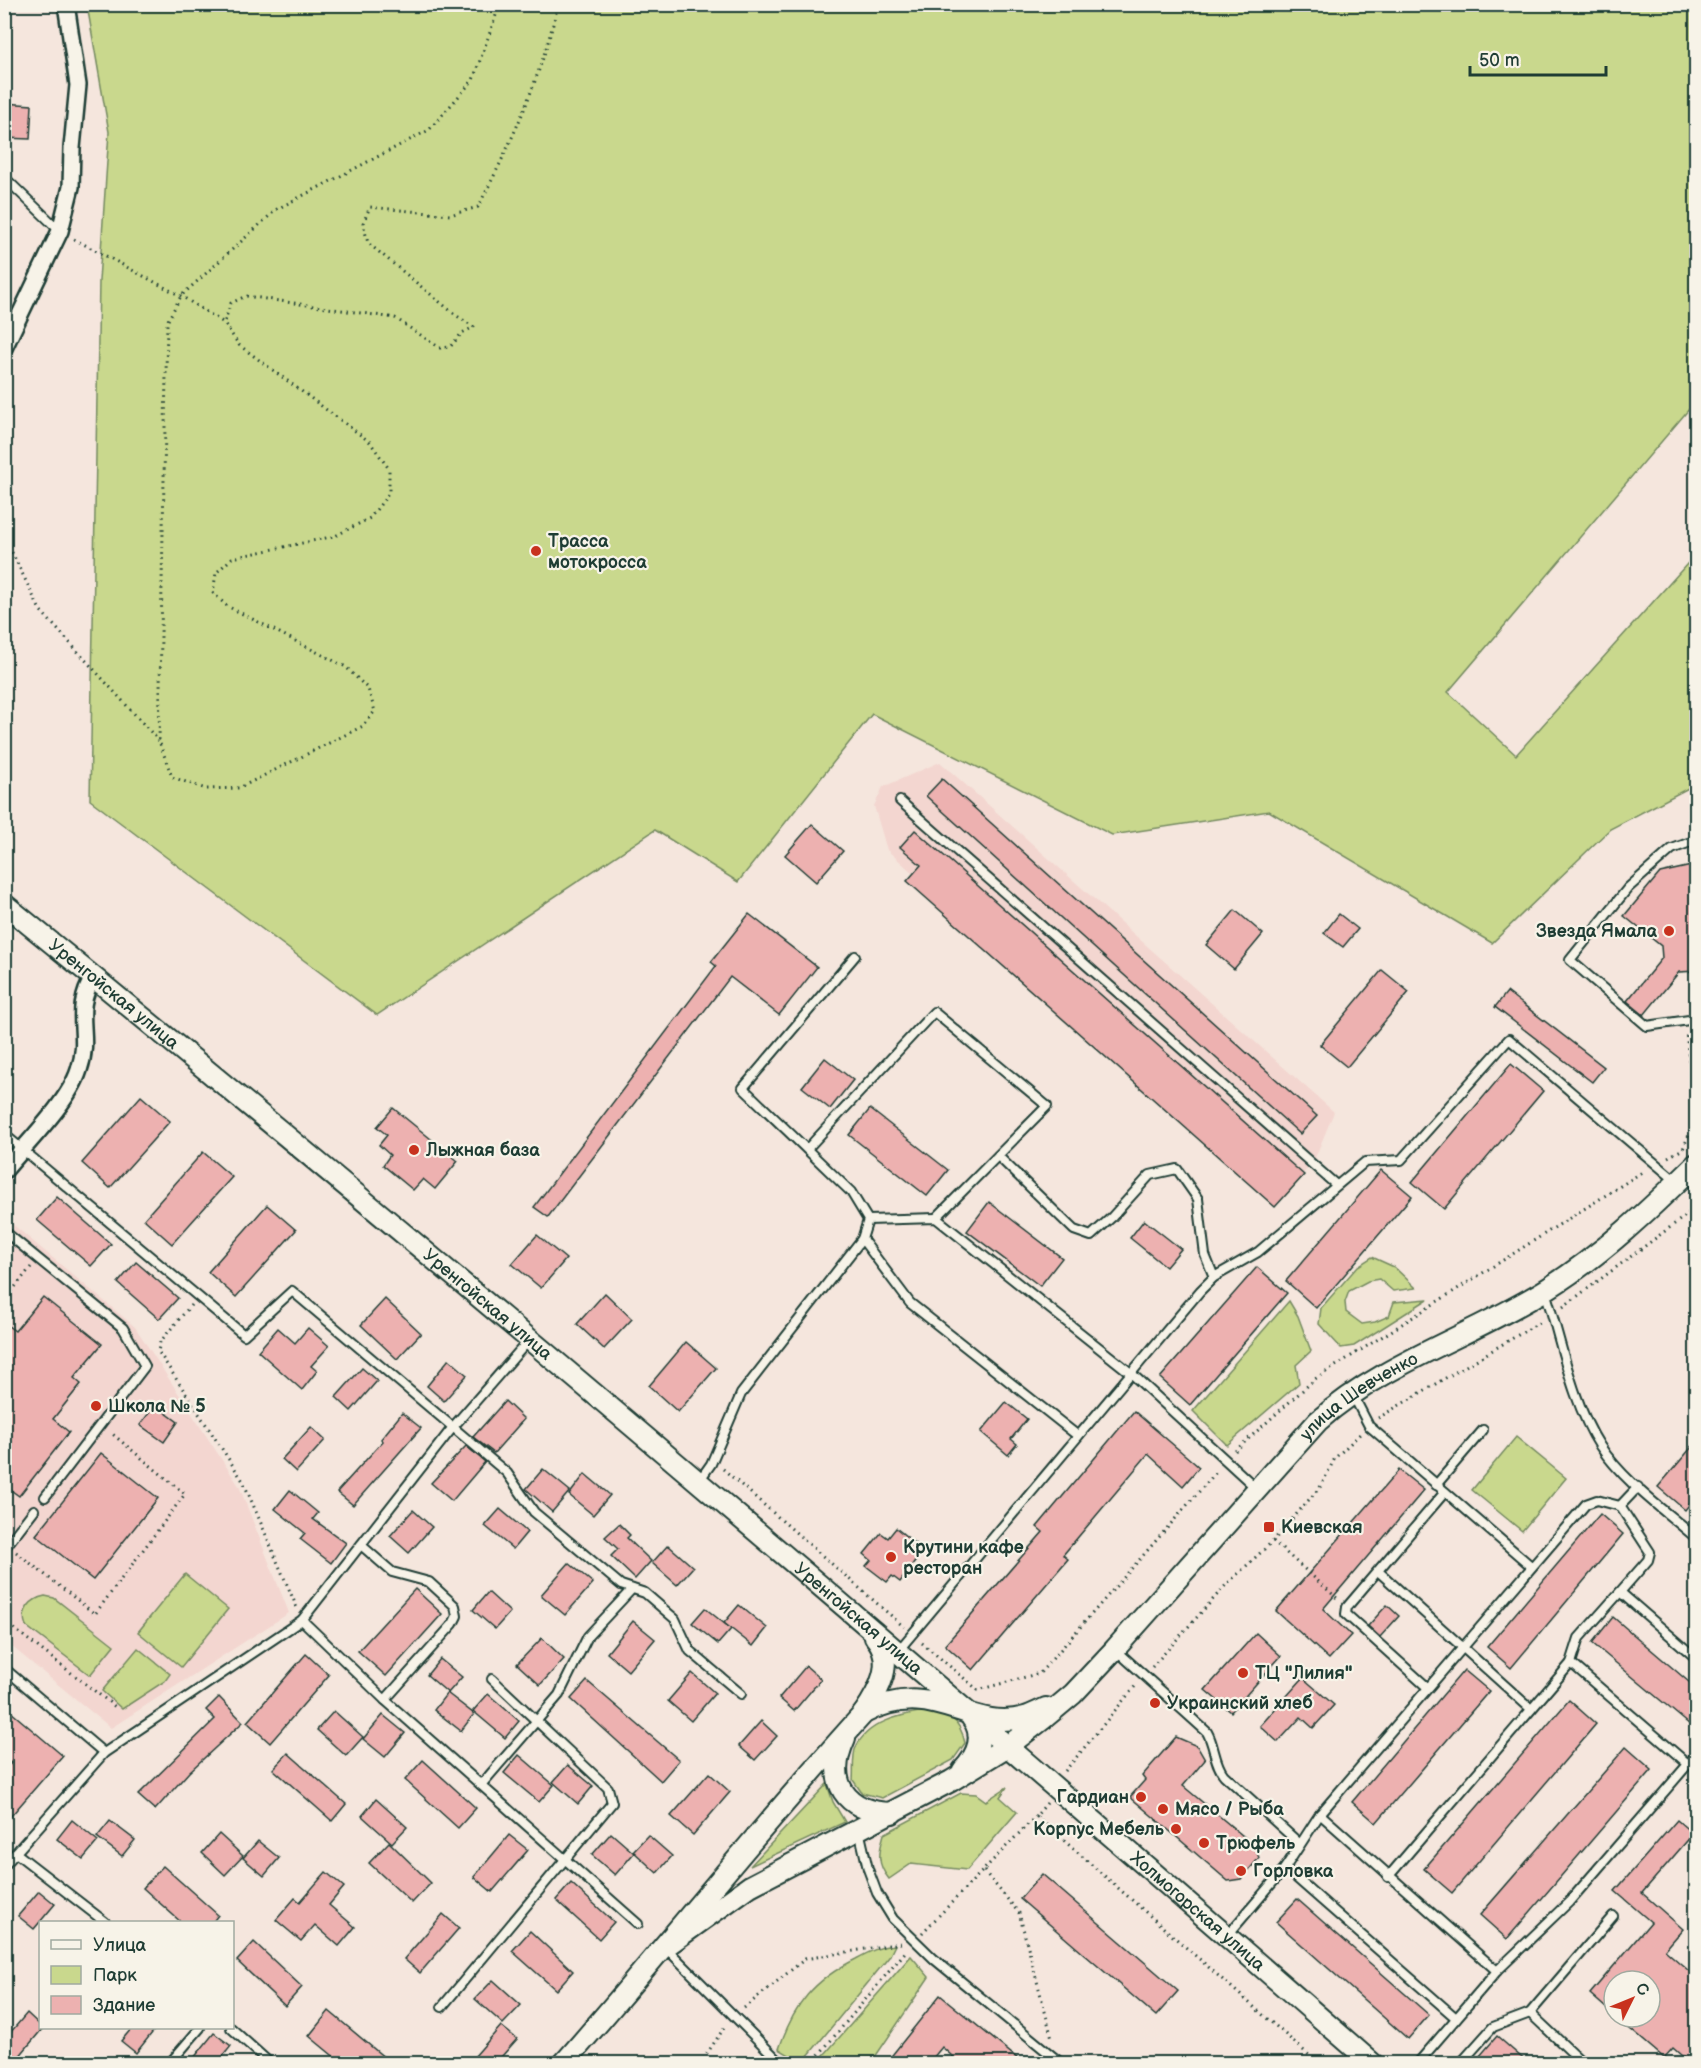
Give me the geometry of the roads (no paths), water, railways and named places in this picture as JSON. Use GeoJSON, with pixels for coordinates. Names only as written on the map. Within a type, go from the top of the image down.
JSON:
{"type":"FeatureCollection","features":[{"type":"Feature","properties":{"kind":"street"},"geometry":{"type":"LineString","coordinates":[[4,348],[60,231],[72,187],[72,148],[78,85],[66,4]]}},
{"type":"Feature","properties":{"kind":"street","name":"Уренгойская улица"},"geometry":{"type":"LineString","coordinates":[[4,904],[94,976],[529,1340],[968,1712]]}},
{"type":"Feature","properties":{"kind":"street"},"geometry":{"type":"LineString","coordinates":[[4,1171],[70,1090],[79,1072],[84,1034],[81,1004],[85,991],[94,976]]}},
{"type":"Feature","properties":{"kind":"street","name":"улица Шевченко"},"geometry":{"type":"LineString","coordinates":[[1073,1694],[1318,1421],[1352,1394],[1545,1290],[1588,1262],[1689,1177]]}},
{"type":"Feature","properties":{"kind":"street"},"geometry":{"type":"LineString","coordinates":[[864,1623],[880,1642],[885,1661],[880,1688],[839,1753],[838,1779],[846,1797],[863,1810],[892,1813]]}},
{"type":"Feature","properties":{"kind":"street"},"geometry":{"type":"LineString","coordinates":[[665,1947],[750,1886],[951,1781],[1008,1746],[1073,1694]]}},
{"type":"Feature","properties":{"kind":"street"},"geometry":{"type":"LineString","coordinates":[[563,2064],[665,1947],[747,1846],[860,1718],[878,1706],[909,1698],[942,1703],[968,1712],[1001,1718],[1025,1717],[1073,1694]]}},
{"type":"Feature","properties":{"kind":"street"},"geometry":{"type":"LineString","coordinates":[[951,1781],[969,1763],[978,1749],[980,1732],[968,1712]]}},
{"type":"Feature","properties":{"kind":"street","name":"Холмогорская улица"},"geometry":{"type":"LineString","coordinates":[[968,1712],[1373,2064]]}},
{"type":"Feature","properties":{"kind":"lane"},"geometry":{"type":"LineString","coordinates":[[4,177],[60,231]]}},
{"type":"Feature","properties":{"kind":"lane"},"geometry":{"type":"LineString","coordinates":[[900,801],[1335,1184]]}},
{"type":"Feature","properties":{"kind":"lane"},"geometry":{"type":"LineString","coordinates":[[1695,844],[1672,849],[1628,888],[1570,960],[1647,1026],[1696,1019]]}},
{"type":"Feature","properties":{"kind":"lane"},"geometry":{"type":"LineString","coordinates":[[698,1482],[711,1464],[741,1394],[862,1239],[868,1220],[851,1192],[743,1088],[855,956]]}},
{"type":"Feature","properties":{"kind":"lane"},"geometry":{"type":"LineString","coordinates":[[807,1149],[934,1012],[1047,1106],[936,1218]]}},
{"type":"Feature","properties":{"kind":"lane"},"geometry":{"type":"LineString","coordinates":[[897,1652],[1214,1277],[1258,1252],[1335,1184],[1365,1162],[1401,1160],[1509,1039],[1689,1177]]}},
{"type":"Feature","properties":{"kind":"lane"},"geometry":{"type":"LineString","coordinates":[[4,1134],[244,1335],[292,1291],[507,1473],[534,1512],[621,1585],[645,1593],[675,1619],[690,1651],[741,1694]]}},
{"type":"Feature","properties":{"kind":"lane"},"geometry":{"type":"LineString","coordinates":[[998,1156],[1074,1230],[1091,1236],[1112,1217],[1150,1175],[1178,1169],[1198,1199],[1205,1255],[1214,1277]]}},
{"type":"Feature","properties":{"kind":"lane"},"geometry":{"type":"LineString","coordinates":[[868,1220],[936,1218],[1132,1374],[1256,1489]]}},
{"type":"Feature","properties":{"kind":"lane"},"geometry":{"type":"LineString","coordinates":[[4,1231],[123,1328],[145,1366],[45,1497]]}},
{"type":"Feature","properties":{"kind":"lane"},"geometry":{"type":"LineString","coordinates":[[862,1239],[910,1303],[1078,1436]]}},
{"type":"Feature","properties":{"kind":"lane"},"geometry":{"type":"LineString","coordinates":[[1545,1290],[1589,1427],[1602,1448],[1638,1486],[1696,1538]]}},
{"type":"Feature","properties":{"kind":"lane"},"geometry":{"type":"LineString","coordinates":[[4,1866],[104,1753],[302,1620],[453,1427],[529,1340]]}},
{"type":"Feature","properties":{"kind":"lane"},"geometry":{"type":"LineString","coordinates":[[1352,1394],[1369,1426],[1531,1566]]}},
{"type":"Feature","properties":{"kind":"lane"},"geometry":{"type":"LineString","coordinates":[[1436,1485],[1483,1430]]}},
{"type":"Feature","properties":{"kind":"lane"},"geometry":{"type":"LineString","coordinates":[[1620,1506],[1638,1486]]}},
{"type":"Feature","properties":{"kind":"lane"},"geometry":{"type":"LineString","coordinates":[[1427,1687],[1346,1614],[1347,1607],[1445,1492]]}},
{"type":"Feature","properties":{"kind":"lane"},"geometry":{"type":"LineString","coordinates":[[1227,1936],[1285,1868],[1320,1814],[1531,1566],[1591,1501],[1620,1506],[1650,1552],[1648,1560],[1579,1638],[1571,1663],[1388,1876]]}},
{"type":"Feature","properties":{"kind":"lane"},"geometry":{"type":"LineString","coordinates":[[6,1548],[34,1510]]}},
{"type":"Feature","properties":{"kind":"lane"},"geometry":{"type":"LineString","coordinates":[[362,1545],[392,1572],[429,1582],[455,1606],[457,1616],[453,1624],[385,1700]]}},
{"type":"Feature","properties":{"kind":"lane"},"geometry":{"type":"LineString","coordinates":[[1378,1571],[1532,1709]]}},
{"type":"Feature","properties":{"kind":"lane"},"geometry":{"type":"LineString","coordinates":[[481,1785],[559,1695],[588,1636],[632,1589]]}},
{"type":"Feature","properties":{"kind":"lane"},"geometry":{"type":"LineString","coordinates":[[1620,1592],[1696,1658]]}},
{"type":"Feature","properties":{"kind":"lane"},"geometry":{"type":"LineString","coordinates":[[302,1620],[385,1700],[638,1923]]}},
{"type":"Feature","properties":{"kind":"lane"},"geometry":{"type":"LineString","coordinates":[[1115,1648],[1207,1732],[1213,1743],[1218,1767],[1224,1775],[1300,1844]]}},
{"type":"Feature","properties":{"kind":"lane"},"geometry":{"type":"LineString","coordinates":[[1571,1663],[1688,1764]]}},
{"type":"Feature","properties":{"kind":"lane"},"geometry":{"type":"LineString","coordinates":[[4,1668],[104,1753]]}},
{"type":"Feature","properties":{"kind":"lane"},"geometry":{"type":"LineString","coordinates":[[442,2007],[612,1803],[608,1788],[492,1679]]}},
{"type":"Feature","properties":{"kind":"lane"},"geometry":{"type":"LineString","coordinates":[[1417,2064],[1497,1971],[1569,1902],[1696,1755]]}},
{"type":"Feature","properties":{"kind":"lane"},"geometry":{"type":"LineString","coordinates":[[1320,1814],[1497,1971]]}},
{"type":"Feature","properties":{"kind":"lane"},"geometry":{"type":"LineString","coordinates":[[860,1830],[867,1869],[877,1893],[893,1919],[914,1941],[1060,2061]]}},
{"type":"Feature","properties":{"kind":"lane"},"geometry":{"type":"LineString","coordinates":[[16,1853],[102,1921]]}},
{"type":"Feature","properties":{"kind":"lane"},"geometry":{"type":"LineString","coordinates":[[1285,1868],[1456,2018]]}},
{"type":"Feature","properties":{"kind":"lane"},"geometry":{"type":"LineString","coordinates":[[1461,2064],[1493,2027],[1530,2013],[1613,1916]]}},
{"type":"Feature","properties":{"kind":"lane"},"geometry":{"type":"LineString","coordinates":[[665,1947],[782,2064]]}},
{"type":"Feature","properties":{"kind":"lane"},"geometry":{"type":"LineString","coordinates":[[1530,2013],[1584,2064]]}},
{"type":"Feature","properties":{"kind":"lane"},"geometry":{"type":"LineString","coordinates":[[169,2064],[199,2029]]}},
{"type":"Feature","properties":{"kind":"lane"},"geometry":{"type":"LineString","coordinates":[[232,2029],[271,2064]]}},
{"type":"Feature","properties":{"kind":"place","name":"Трасса мотокросса"},"geometry":{"type":"Point","coordinates":[536,551]}},
{"type":"Feature","properties":{"kind":"place","name":"Звезда Ямала"},"geometry":{"type":"Point","coordinates":[1669,931]}},
{"type":"Feature","properties":{"kind":"place","name":"Лыжная база"},"geometry":{"type":"Point","coordinates":[414,1150]}},
{"type":"Feature","properties":{"kind":"place","name":"Школа № 5"},"geometry":{"type":"Point","coordinates":[96,1406]}},
{"type":"Feature","properties":{"kind":"place","name":"Киевская"},"geometry":{"type":"Point","coordinates":[1269,1527]}},
{"type":"Feature","properties":{"kind":"place","name":"Крутини кафе ресторан"},"geometry":{"type":"Point","coordinates":[891,1557]}},
{"type":"Feature","properties":{"kind":"place","name":"ТЦ \"Лилия\""},"geometry":{"type":"Point","coordinates":[1243,1673]}},
{"type":"Feature","properties":{"kind":"place","name":"Украинский хлеб"},"geometry":{"type":"Point","coordinates":[1155,1703]}},
{"type":"Feature","properties":{"kind":"place","name":"Гардиан"},"geometry":{"type":"Point","coordinates":[1141,1797]}},
{"type":"Feature","properties":{"kind":"place","name":"Мясо / Рыба"},"geometry":{"type":"Point","coordinates":[1163,1809]}},
{"type":"Feature","properties":{"kind":"place","name":"Корпус Мебель"},"geometry":{"type":"Point","coordinates":[1176,1829]}},
{"type":"Feature","properties":{"kind":"place","name":"Трюфель"},"geometry":{"type":"Point","coordinates":[1204,1843]}},
{"type":"Feature","properties":{"kind":"place","name":"Горловка"},"geometry":{"type":"Point","coordinates":[1241,1871]}}]}
